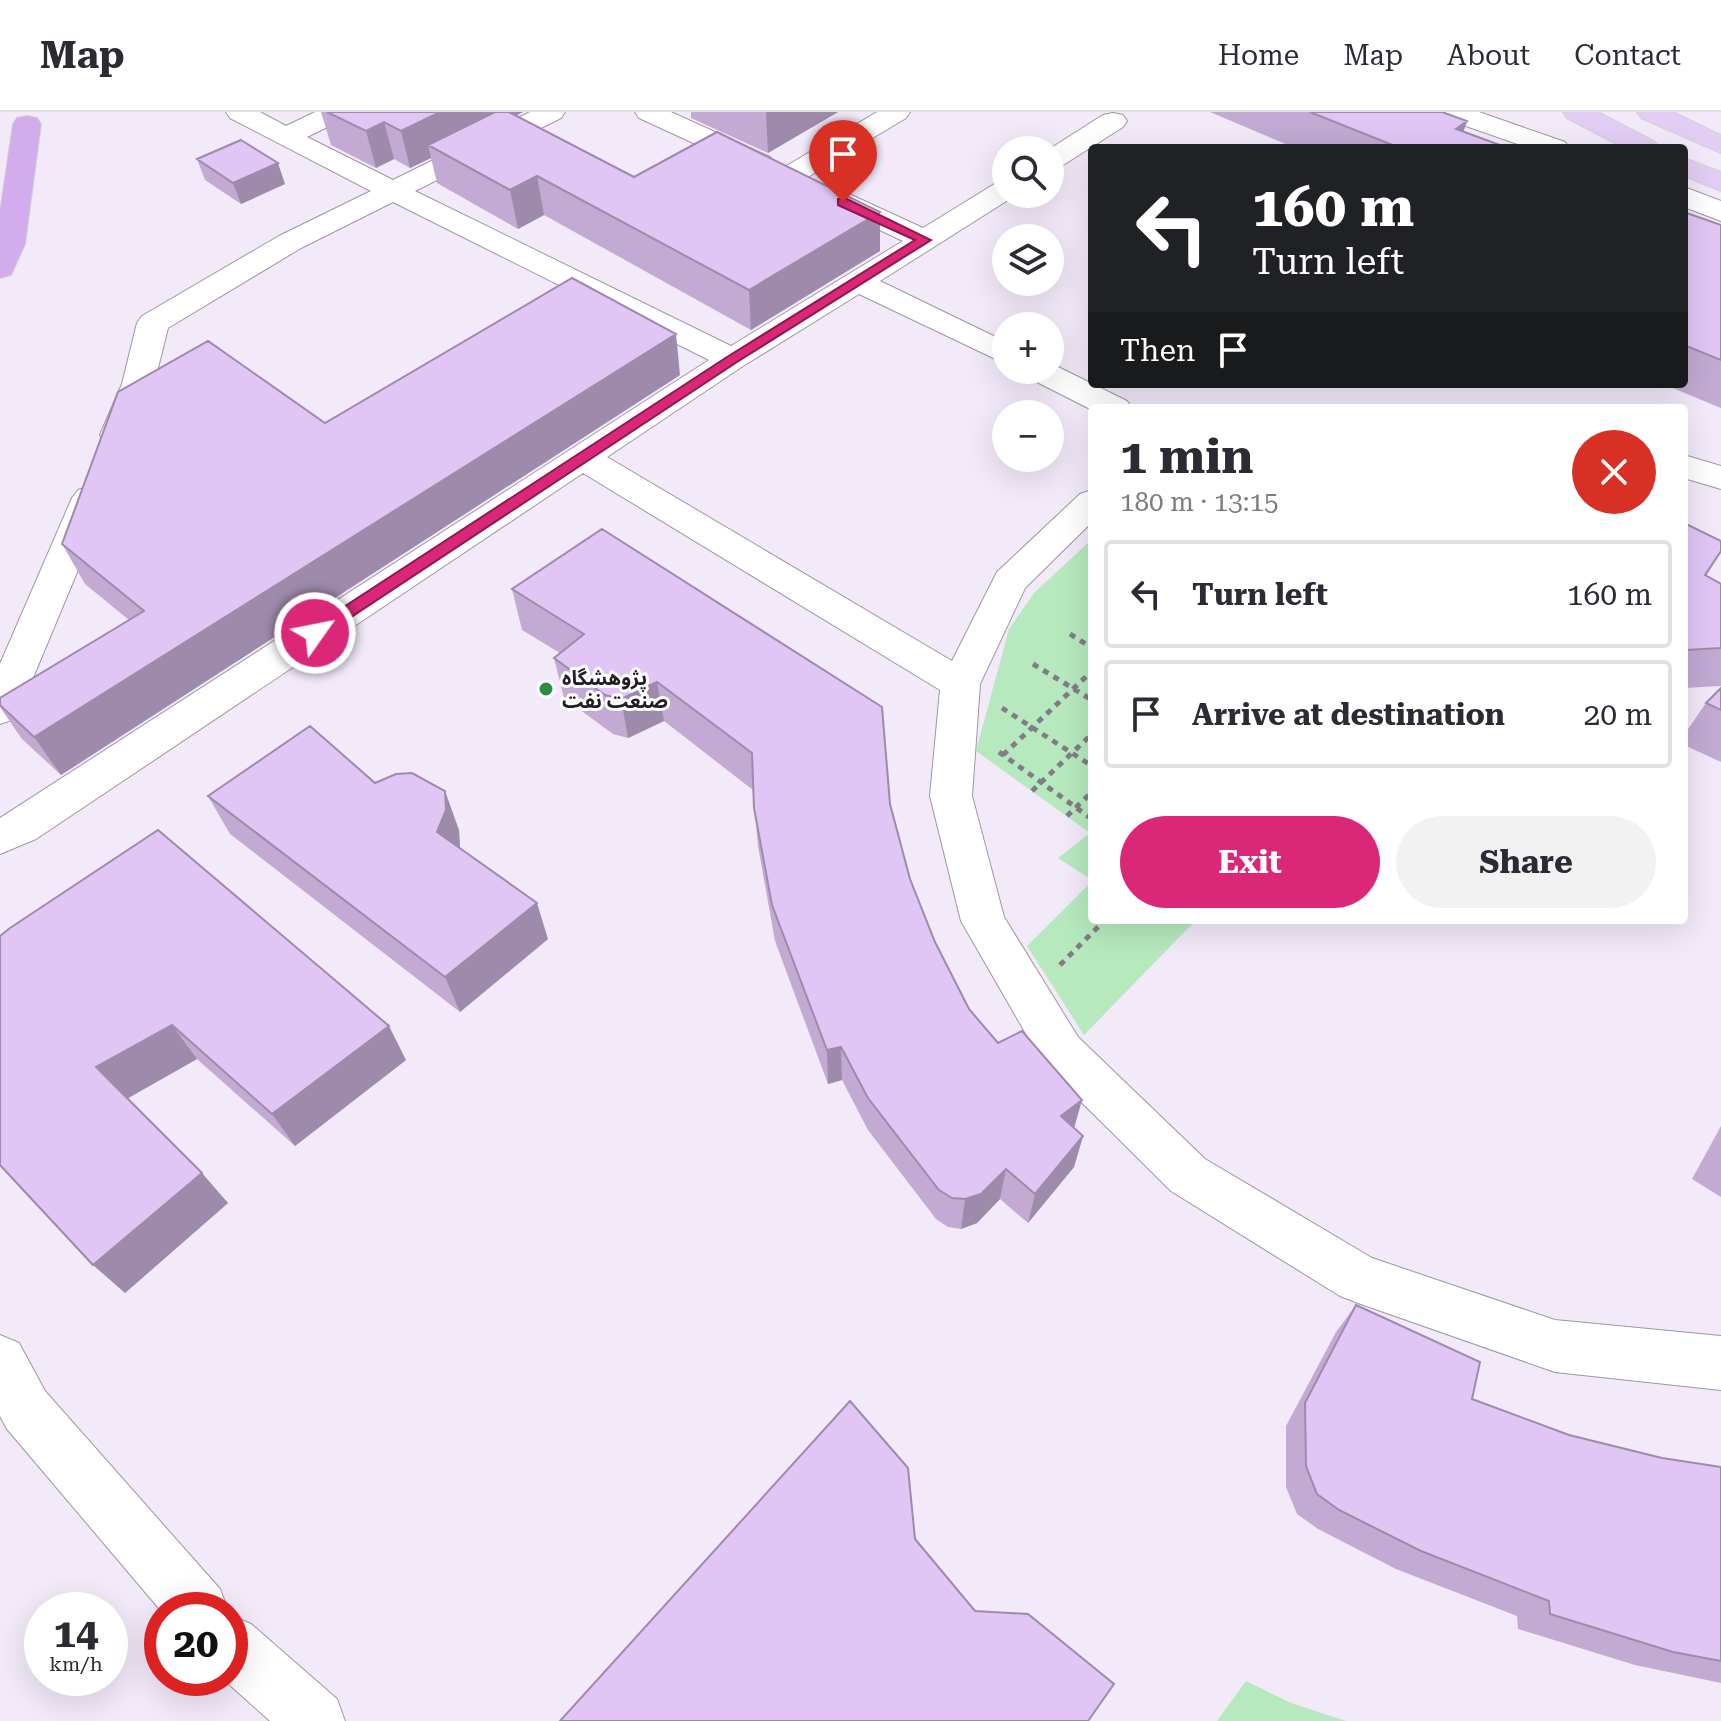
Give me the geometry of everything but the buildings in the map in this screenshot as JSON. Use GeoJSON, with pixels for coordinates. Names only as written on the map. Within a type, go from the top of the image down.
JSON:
{"type":"FeatureCollection","features":[{"type":"Feature","properties":{"kind":"highway"},"geometry":{"type":"LineString","coordinates":[[0,173],[30,118]]}},
{"type":"Feature","properties":{"kind":"highway"},"geometry":{"type":"LineString","coordinates":[[0,269],[10,244],[30,118]]}},
{"type":"Feature","properties":{"kind":"main road"},"geometry":{"type":"LineString","coordinates":[[1577,112],[1637,144]]}},
{"type":"Feature","properties":{"kind":"main road"},"geometry":{"type":"LineString","coordinates":[[1651,112],[1721,145]]}},
{"type":"Feature","properties":{"kind":"main road"},"geometry":{"type":"LineString","coordinates":[[1688,168],[1721,182]]}},
{"type":"Feature","properties":{"kind":"lane"},"geometry":{"type":"LineString","coordinates":[[240,112],[732,359]]}},
{"type":"Feature","properties":{"kind":"lane"},"geometry":{"type":"LineString","coordinates":[[285,137],[336,112]]}},
{"type":"Feature","properties":{"kind":"lane"},"geometry":{"type":"LineString","coordinates":[[0,709],[138,384],[153,323],[290,242],[551,112]]}},
{"type":"Feature","properties":{"kind":"lane"},"geometry":{"type":"LineString","coordinates":[[649,112],[925,240]]}},
{"type":"Feature","properties":{"kind":"lane"},"geometry":{"type":"LineString","coordinates":[[788,177],[896,112]]}},
{"type":"Feature","properties":{"kind":"lane"},"geometry":{"type":"LineString","coordinates":[[1064,152],[1113,121],[1089,112]]}},
{"type":"Feature","properties":{"kind":"lane"},"geometry":{"type":"LineString","coordinates":[[1453,112],[1544,144]]}},
{"type":"Feature","properties":{"kind":"lane"},"geometry":{"type":"LineString","coordinates":[[0,837],[21,827],[732,359],[992,198]]}},
{"type":"Feature","properties":{"kind":"lane"},"geometry":{"type":"LineString","coordinates":[[1688,198],[1721,212]]}},
{"type":"Feature","properties":{"kind":"lane"},"geometry":{"type":"LineString","coordinates":[[859,282],[992,347]]}},
{"type":"Feature","properties":{"kind":"lane"},"geometry":{"type":"LineString","coordinates":[[1064,383],[1107,404]]}},
{"type":"Feature","properties":{"kind":"lane"},"geometry":{"type":"LineString","coordinates":[[583,458],[976,693]]}},
{"type":"Feature","properties":{"kind":"lane"},"geometry":{"type":"LineString","coordinates":[[1688,467],[1721,478]]}},
{"type":"Feature","properties":{"kind":"lane"},"geometry":{"type":"LineString","coordinates":[[1088,506],[1010,581],[976,693],[951,796],[983,921],[1061,1051],[1188,1175],[1358,1278],[1555,1346],[1721,1363]]}},
{"type":"Feature","properties":{"kind":"lane"},"geometry":{"type":"LineString","coordinates":[[0,1362],[26,1410],[183,1592]]}},
{"type":"Feature","properties":{"kind":"lane"},"geometry":{"type":"LineString","coordinates":[[248,1661],[315,1721]]}},
{"type":"Feature","properties":{"kind":"path"},"geometry":{"type":"LineString","coordinates":[[1070,634],[1088,645]]}},
{"type":"Feature","properties":{"kind":"path"},"geometry":{"type":"LineString","coordinates":[[1033,664],[1088,698]]}},
{"type":"Feature","properties":{"kind":"path"},"geometry":{"type":"LineString","coordinates":[[994,764],[1088,675]]}},
{"type":"Feature","properties":{"kind":"path"},"geometry":{"type":"LineString","coordinates":[[976,693],[1088,763]]}},
{"type":"Feature","properties":{"kind":"path"},"geometry":{"type":"LineString","coordinates":[[1032,791],[1088,738]]}},
{"type":"Feature","properties":{"kind":"path"},"geometry":{"type":"LineString","coordinates":[[992,746],[1088,816]]}},
{"type":"Feature","properties":{"kind":"path"},"geometry":{"type":"LineString","coordinates":[[1067,816],[1088,796]]}},
{"type":"Feature","properties":{"kind":"path"},"geometry":{"type":"LineString","coordinates":[[1056,969],[1101,924]]}},
{"type":"Feature","properties":{"kind":"green space"},"geometry":{"type":"Polygon","coordinates":[[[1088,543],[1088,832],[976,751],[1009,629],[1034,593],[1088,543]]]}},
{"type":"Feature","properties":{"kind":"green space"},"geometry":{"type":"Polygon","coordinates":[[[1088,835],[1088,877],[1058,858],[1088,835]]]}},
{"type":"Feature","properties":{"kind":"green space"},"geometry":{"type":"Polygon","coordinates":[[[1088,885],[1088,924],[1192,924],[1084,1035],[1027,946],[1088,885]]]}},
{"type":"Feature","properties":{"kind":"green space"},"geometry":{"type":"Polygon","coordinates":[[[1246,1681],[1291,1703],[1346,1721],[1217,1721],[1246,1681]]]}},
{"type":"Feature","properties":{"kind":"place","name":"پژوهشگاه صنعت نفت"},"geometry":{"type":"Point","coordinates":[546,689]}},
{"type":"Feature","properties":{"kind":"route"},"geometry":{"type":"LineString","coordinates":[[315,633],[732,359],[925,240],[843,202]]}}]}
